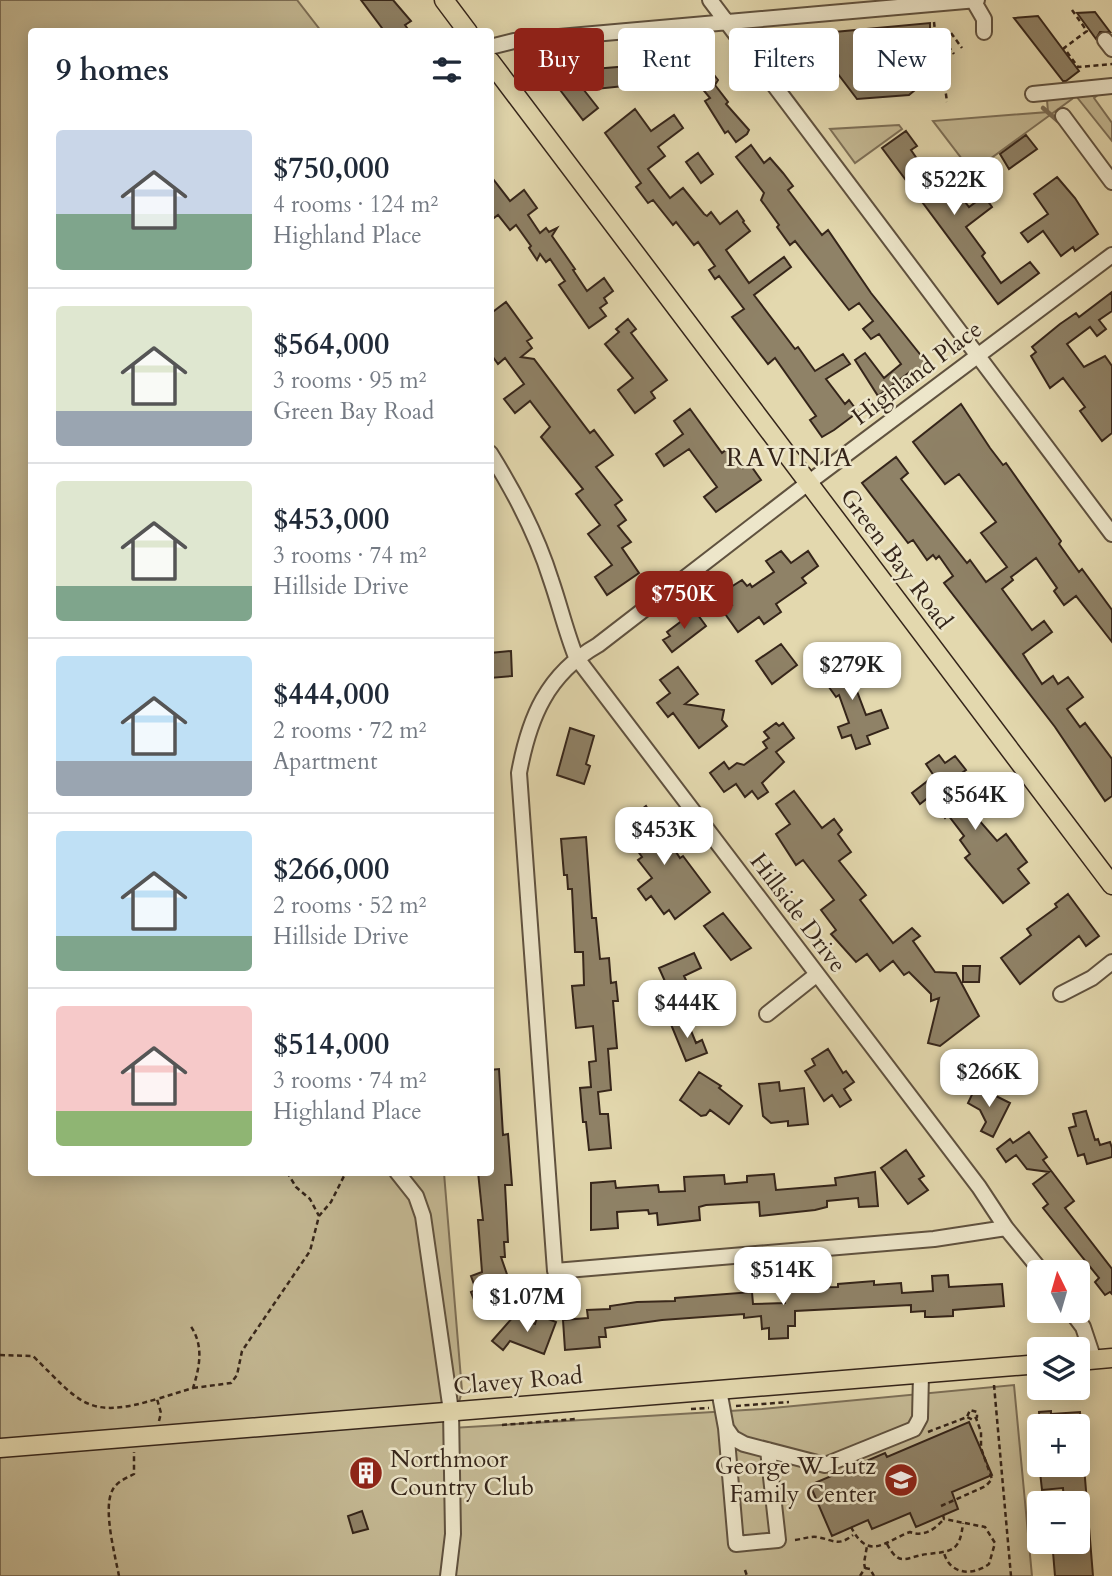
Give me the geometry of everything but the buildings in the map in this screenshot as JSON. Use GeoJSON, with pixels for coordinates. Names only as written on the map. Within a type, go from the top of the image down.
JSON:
{"type":"FeatureCollection","features":[{"type":"Feature","properties":{"kind":"main road"},"geometry":{"type":"LineString","coordinates":[[444,0],[465,28]]}},
{"type":"Feature","properties":{"kind":"main road","name":"Green Bay Road"},"geometry":{"type":"LineString","coordinates":[[494,66],[1112,885]]}},
{"type":"Feature","properties":{"kind":"main road","name":"Clavey Road"},"geometry":{"type":"LineString","coordinates":[[0,1448],[1027,1365]]}},
{"type":"Feature","properties":{"kind":"street"},"geometry":{"type":"LineString","coordinates":[[710,0],[1112,534]]}},
{"type":"Feature","properties":{"kind":"street"},"geometry":{"type":"LineString","coordinates":[[494,46],[514,41],[725,20],[974,0],[984,19],[984,32]]}},
{"type":"Feature","properties":{"kind":"street"},"geometry":{"type":"LineString","coordinates":[[1033,94],[1112,86]]}},
{"type":"Feature","properties":{"kind":"street"},"geometry":{"type":"LineString","coordinates":[[1063,116],[1112,182]]}},
{"type":"Feature","properties":{"kind":"street","name":"Highland Place"},"geometry":{"type":"LineString","coordinates":[[1006,1228],[934,1239],[555,1271],[519,774],[526,735],[538,708],[550,687],[576,657],[598,645],[808,483],[1112,255]]}},
{"type":"Feature","properties":{"kind":"street","name":"Hillside Drive"},"geometry":{"type":"LineString","coordinates":[[494,460],[523,511],[551,580],[563,625],[576,657],[1032,1260]]}},
{"type":"Feature","properties":{"kind":"street"},"geometry":{"type":"LineString","coordinates":[[1061,993],[1092,978],[1112,962]]}},
{"type":"Feature","properties":{"kind":"street"},"geometry":{"type":"LineString","coordinates":[[767,1014],[816,975]]}},
{"type":"Feature","properties":{"kind":"street"},"geometry":{"type":"LineString","coordinates":[[400,1176],[416,1196],[422,1216],[451,1411],[453,1534],[449,1576]]}},
{"type":"Feature","properties":{"kind":"street"},"geometry":{"type":"LineString","coordinates":[[1081,1323],[1095,1360]]}},
{"type":"Feature","properties":{"kind":"street"},"geometry":{"type":"LineString","coordinates":[[726,1428],[733,1438],[744,1444],[825,1465],[915,1429],[920,1418],[921,1374]]}},
{"type":"Feature","properties":{"kind":"street"},"geometry":{"type":"LineString","coordinates":[[719,1390],[726,1428],[736,1544],[778,1540],[768,1450]]}},
{"type":"Feature","properties":{"kind":"path"},"geometry":{"type":"LineString","coordinates":[[1072,10],[1087,31],[1064,48],[1078,67],[1112,64]]}},
{"type":"Feature","properties":{"kind":"path"},"geometry":{"type":"LineString","coordinates":[[934,22],[936,40],[932,43],[938,53],[928,62],[945,87],[947,102]]}},
{"type":"Feature","properties":{"kind":"path"},"geometry":{"type":"LineString","coordinates":[[951,33],[962,48]]}},
{"type":"Feature","properties":{"kind":"path"},"geometry":{"type":"LineString","coordinates":[[951,50],[954,54]]}},
{"type":"Feature","properties":{"kind":"path"},"geometry":{"type":"LineString","coordinates":[[289,1176],[296,1187],[310,1199],[319,1216]]}},
{"type":"Feature","properties":{"kind":"path"},"geometry":{"type":"LineString","coordinates":[[193,1388],[231,1383],[237,1375],[242,1350],[310,1251],[319,1216],[331,1202],[344,1176]]}},
{"type":"Feature","properties":{"kind":"path"},"geometry":{"type":"LineString","coordinates":[[0,1355],[33,1356],[63,1387],[89,1405],[116,1409],[158,1399]]}},
{"type":"Feature","properties":{"kind":"path"},"geometry":{"type":"LineString","coordinates":[[994,1385],[1011,1576]]}},
{"type":"Feature","properties":{"kind":"path"},"geometry":{"type":"LineString","coordinates":[[941,1506],[986,1486],[992,1479],[981,1448],[977,1412],[967,1412],[967,1417]]}},
{"type":"Feature","properties":{"kind":"path"},"geometry":{"type":"LineString","coordinates":[[918,1436],[967,1417],[970,1420],[976,1418]]}},
{"type":"Feature","properties":{"kind":"path"},"geometry":{"type":"LineString","coordinates":[[851,1527],[854,1534],[867,1546],[887,1545],[910,1532],[928,1532],[943,1517],[980,1524],[988,1530],[995,1543],[992,1559],[982,1571],[968,1574],[949,1566],[944,1553]]}},
{"type":"Feature","properties":{"kind":"path"},"geometry":{"type":"LineString","coordinates":[[887,1545],[894,1557],[901,1560],[944,1553],[958,1544],[963,1521]]}},
{"type":"Feature","properties":{"kind":"path"},"geometry":{"type":"LineString","coordinates":[[795,1540],[814,1536],[837,1544],[845,1542],[854,1534]]}},
{"type":"Feature","properties":{"kind":"path"},"geometry":{"type":"LineString","coordinates":[[860,1576],[865,1568],[867,1546]]}},
{"type":"Feature","properties":{"kind":"path"},"geometry":{"type":"LineString","coordinates":[[865,1568],[870,1569],[874,1576]]}},
{"type":"Feature","properties":{"kind":"path"},"geometry":{"type":"LineString","coordinates":[[745,1570],[747,1576]]}},
{"type":"Feature","properties":{"kind":"shaded area","name":"Northmoor Country Club"},"geometry":{"type":"Polygon","coordinates":[[[0,0],[297,0],[319,28],[28,28],[28,1176],[444,1176],[462,1391],[452,1428],[762,1409],[1014,1385],[1027,1523],[1027,1554],[1030,1554],[1032,1576],[0,1576],[0,0]]]}},
{"type":"Feature","properties":{"kind":"shaded area"},"geometry":{"type":"Polygon","coordinates":[[[1104,90],[1094,98],[1112,123],[1112,141],[1076,96],[1104,90]]]}},
{"type":"Feature","properties":{"kind":"shaded area"},"geometry":{"type":"Polygon","coordinates":[[[1068,93],[1072,99],[972,172],[933,121],[1048,112],[1047,100],[1068,93]]]}},
{"type":"Feature","properties":{"kind":"shaded area"},"geometry":{"type":"Polygon","coordinates":[[[899,125],[902,129],[855,163],[830,129],[899,125]]]}},
{"type":"Feature","properties":{"kind":"waterway"},"geometry":{"type":"LineString","coordinates":[[1043,108],[1058,121]]}},
{"type":"Feature","properties":{"kind":"place","name":"Northmoor Country Club"},"geometry":{"type":"Point","coordinates":[366,1473]}},
{"type":"Feature","properties":{"kind":"place","name":"George W Lutz Family Center"},"geometry":{"type":"Point","coordinates":[901,1480]}},
{"type":"Feature","properties":{"kind":"district","name":"RAVINIA"},"geometry":{"type":"Point","coordinates":[790,457]}}]}
